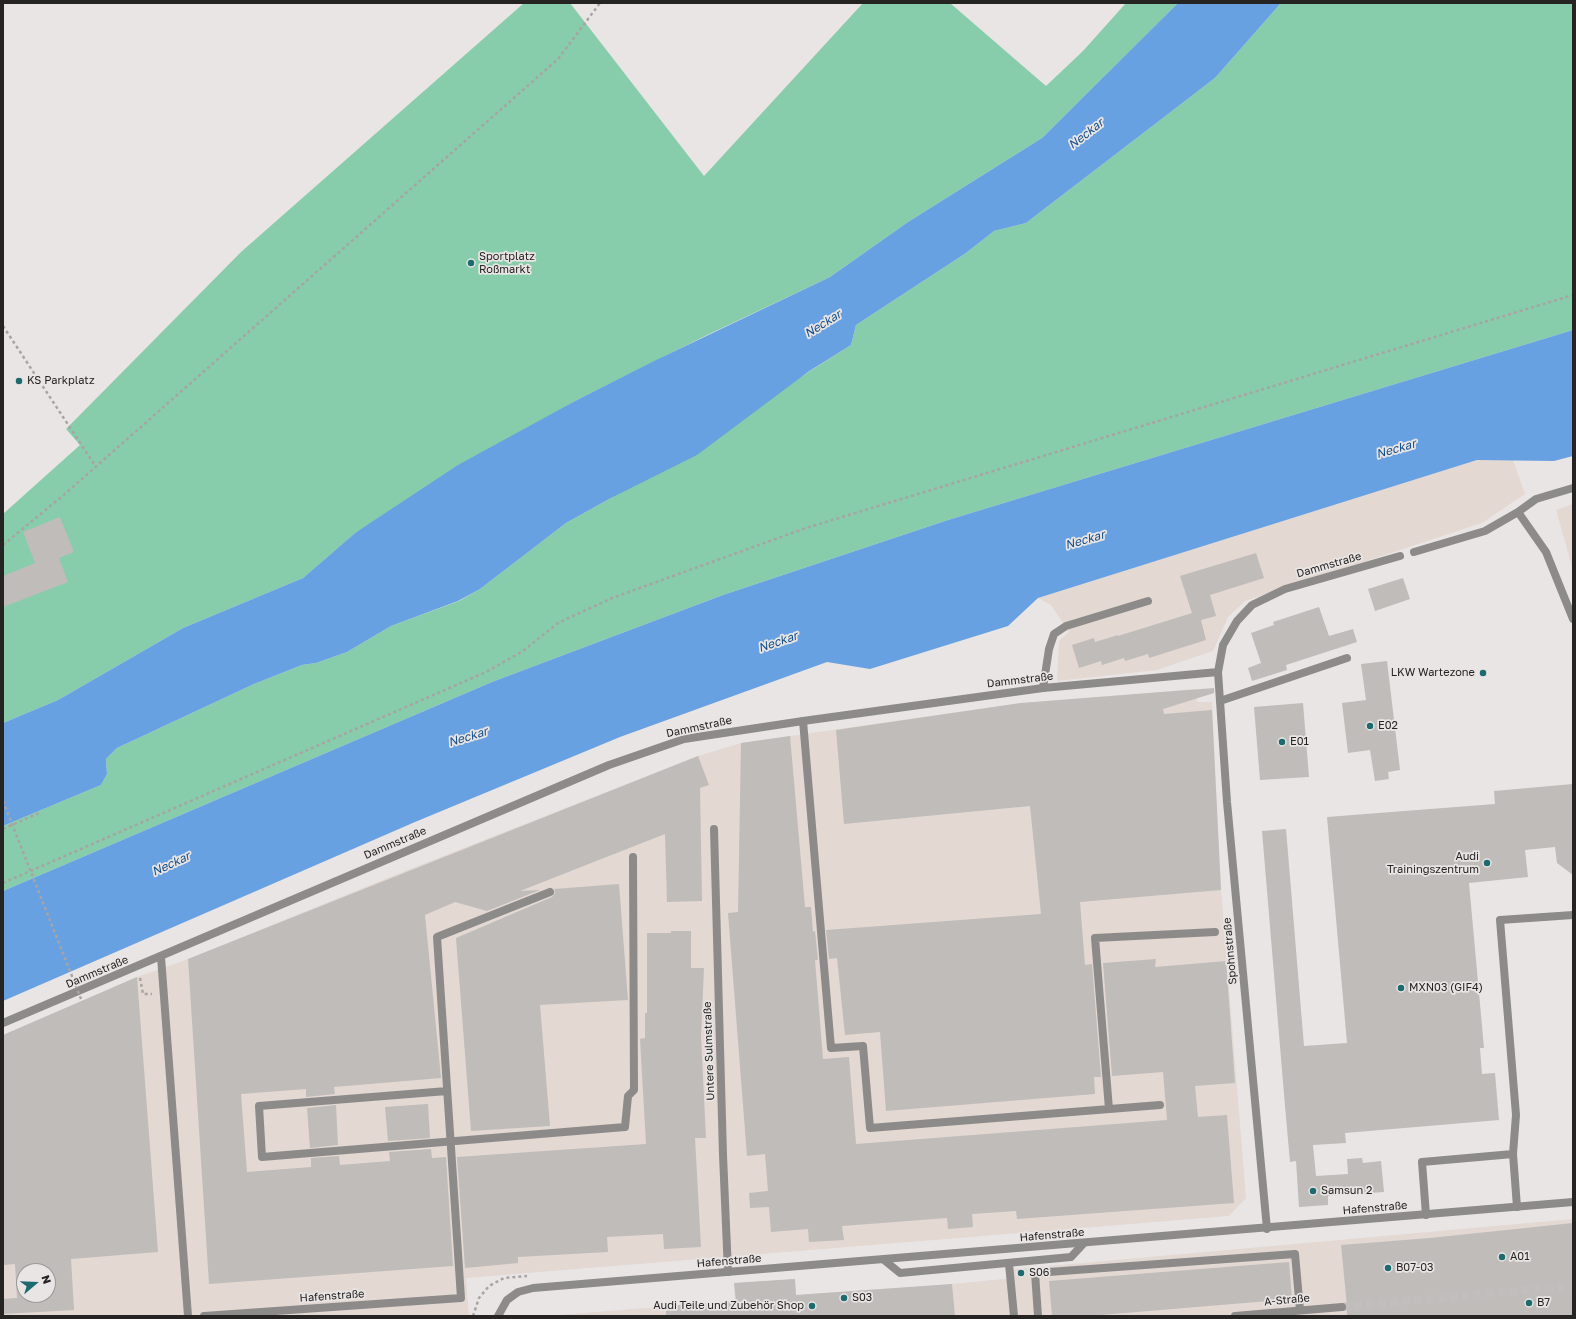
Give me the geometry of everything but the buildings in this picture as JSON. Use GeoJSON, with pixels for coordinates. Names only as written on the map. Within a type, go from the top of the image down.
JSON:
{"type":"FeatureCollection","features":[{"type":"Feature","properties":{"kind":"street"},"geometry":{"type":"LineString","coordinates":[[1414,552],[1486,531],[1518,512],[1536,499],[1573,488]]}},
{"type":"Feature","properties":{"kind":"street"},"geometry":{"type":"LineString","coordinates":[[1518,512],[1546,552],[1573,619]]}},
{"type":"Feature","properties":{"kind":"street","name":"Dammstraße"},"geometry":{"type":"LineString","coordinates":[[3,1023],[161,957],[457,828],[609,765],[684,739],[803,720],[1043,688],[1218,672],[1223,645],[1238,621],[1252,605],[1285,589],[1400,556]]}},
{"type":"Feature","properties":{"kind":"street"},"geometry":{"type":"LineString","coordinates":[[1043,688],[1054,634],[1066,626],[1148,601]]}},
{"type":"Feature","properties":{"kind":"street"},"geometry":{"type":"LineString","coordinates":[[1220,701],[1347,658]]}},
{"type":"Feature","properties":{"kind":"street","name":"Spohnstraße"},"geometry":{"type":"LineString","coordinates":[[1218,672],[1229,818],[1267,1229]]}},
{"type":"Feature","properties":{"kind":"street"},"geometry":{"type":"LineString","coordinates":[[803,720],[831,1048],[863,1046],[870,1128],[1160,1105]]}},
{"type":"Feature","properties":{"kind":"street","name":"Untere Sulmstraße"},"geometry":{"type":"LineString","coordinates":[[714,829],[723,1155],[728,1272]]}},
{"type":"Feature","properties":{"kind":"street"},"geometry":{"type":"LineString","coordinates":[[447,1091],[259,1106],[262,1157],[451,1143],[624,1127],[628,1096],[634,1090],[633,857]]}},
{"type":"Feature","properties":{"kind":"street"},"geometry":{"type":"LineString","coordinates":[[451,1143],[437,937],[550,892]]}},
{"type":"Feature","properties":{"kind":"street"},"geometry":{"type":"LineString","coordinates":[[1517,1207],[1513,1154],[1516,1114],[1500,920],[1573,915]]}},
{"type":"Feature","properties":{"kind":"street"},"geometry":{"type":"LineString","coordinates":[[1109,1109],[1095,938],[1215,932]]}},
{"type":"Feature","properties":{"kind":"street"},"geometry":{"type":"LineString","coordinates":[[161,957],[188,1316]]}},
{"type":"Feature","properties":{"kind":"street","name":"Hafenstraße"},"geometry":{"type":"LineString","coordinates":[[204,1316],[461,1298],[451,1143]]}},
{"type":"Feature","properties":{"kind":"street"},"geometry":{"type":"LineString","coordinates":[[1426,1215],[1422,1162],[1513,1154]]}},
{"type":"Feature","properties":{"kind":"street","name":"Hafenstraße"},"geometry":{"type":"LineString","coordinates":[[498,1316],[507,1300],[518,1292],[533,1288],[1267,1229],[1573,1202]]}},
{"type":"Feature","properties":{"kind":"street"},"geometry":{"type":"LineString","coordinates":[[884,1260],[900,1273],[1071,1257],[1084,1244]]}},
{"type":"Feature","properties":{"kind":"street"},"geometry":{"type":"LineString","coordinates":[[1038,1316],[1035,1273],[1295,1254],[1300,1310]]}},
{"type":"Feature","properties":{"kind":"street"},"geometry":{"type":"LineString","coordinates":[[1009,1264],[1014,1316]]}},
{"type":"Feature","properties":{"kind":"street","name":"A-Straße"},"geometry":{"type":"LineString","coordinates":[[1235,1316],[1342,1307]]}},
{"type":"Feature","properties":{"kind":"path"},"geometry":{"type":"LineString","coordinates":[[3,545],[96,467],[558,59],[600,3]]}},
{"type":"Feature","properties":{"kind":"path"},"geometry":{"type":"LineString","coordinates":[[3,883],[486,672],[523,651],[558,623],[612,598],[806,528],[1573,295]]}},
{"type":"Feature","properties":{"kind":"path"},"geometry":{"type":"LineString","coordinates":[[3,326],[96,467]]}},
{"type":"Feature","properties":{"kind":"path"},"geometry":{"type":"LineString","coordinates":[[3,801],[81,999]]}},
{"type":"Feature","properties":{"kind":"path"},"geometry":{"type":"LineString","coordinates":[[3,828],[40,812]]}},
{"type":"Feature","properties":{"kind":"path"},"geometry":{"type":"LineString","coordinates":[[468,1308],[474,1309]]}},
{"type":"Feature","properties":{"kind":"shaded area"},"geometry":{"type":"Polygon","coordinates":[[[1477,460],[1513,460],[1525,494],[1482,523],[1245,601],[1228,617],[1213,651],[1157,670],[1057,681],[1059,641],[1069,632],[1051,605],[1038,598],[1477,460]]]}},
{"type":"Feature","properties":{"kind":"shaded area"},"geometry":{"type":"Polygon","coordinates":[[[1573,504],[1573,570],[1556,510],[1573,504]]]}},
{"type":"Feature","properties":{"kind":"shaded area"},"geometry":{"type":"Polygon","coordinates":[[[1195,689],[1197,702],[1212,702],[1221,890],[1246,1198],[1229,1216],[466,1278],[469,1316],[3,1316],[3,1035],[137,977],[188,959],[400,873],[698,756],[741,743],[1021,703],[1195,689]]]}},
{"type":"Feature","properties":{"kind":"shaded area"},"geometry":{"type":"Polygon","coordinates":[[[1573,1219],[1573,1316],[546,1316],[735,1301],[734,1283],[795,1279],[796,1295],[952,1284],[1014,1278],[1013,1269],[1573,1219]]]}},
{"type":"Feature","properties":{"kind":"green space"},"geometry":{"type":"Polygon","coordinates":[[[524,3],[570,3],[704,176],[863,3],[950,3],[1046,86],[1083,51],[1126,3],[1178,3],[1042,138],[908,222],[830,277],[705,336],[577,400],[355,533],[303,578],[183,628],[58,700],[3,723],[3,514],[80,445],[66,429],[241,252],[524,3]]]}},
{"type":"Feature","properties":{"kind":"green space"},"geometry":{"type":"Polygon","coordinates":[[[1281,3],[1573,3],[1573,330],[948,520],[723,595],[492,682],[3,891],[3,826],[101,785],[107,774],[106,759],[117,748],[254,684],[302,665],[316,663],[347,652],[391,626],[459,601],[480,589],[566,523],[611,498],[851,345],[856,325],[966,253],[994,231],[1026,223],[1215,78],[1281,3]]]}},
{"type":"Feature","properties":{"kind":"water","name":"Neckar"},"geometry":{"type":"Polygon","coordinates":[[[1178,3],[1281,3],[1215,78],[1026,223],[994,231],[966,253],[856,325],[851,345],[808,372],[697,455],[611,498],[566,523],[480,589],[458,601],[391,626],[347,652],[316,663],[302,665],[254,684],[117,748],[106,759],[107,774],[101,785],[3,826],[3,723],[58,700],[183,628],[303,578],[355,533],[458,465],[577,400],[654,361],[830,277],[908,222],[1042,138],[1178,3]]]}},
{"type":"Feature","properties":{"kind":"water","name":"Neckar"},"geometry":{"type":"Polygon","coordinates":[[[1573,330],[1573,456],[1554,461],[1477,460],[1038,598],[1008,626],[870,669],[827,662],[620,737],[415,822],[3,1001],[3,891],[492,682],[723,595],[948,520],[1573,330]]]}},
{"type":"Feature","properties":{"kind":"tunnel"},"geometry":{"type":"LineString","coordinates":[[1342,1307],[1573,1286]]}},
{"type":"Feature","properties":{"kind":"place","name":"Sportplatz Roßmarkt"},"geometry":{"type":"Point","coordinates":[471,263]}},
{"type":"Feature","properties":{"kind":"place","name":"KS Parkplatz"},"geometry":{"type":"Point","coordinates":[19,381]}},
{"type":"Feature","properties":{"kind":"place","name":"LKW Wartezone"},"geometry":{"type":"Point","coordinates":[1483,673]}},
{"type":"Feature","properties":{"kind":"place","name":"E02"},"geometry":{"type":"Point","coordinates":[1370,726]}},
{"type":"Feature","properties":{"kind":"place","name":"E01"},"geometry":{"type":"Point","coordinates":[1282,742]}},
{"type":"Feature","properties":{"kind":"place","name":"Audi Trainingszentrum"},"geometry":{"type":"Point","coordinates":[1487,863]}},
{"type":"Feature","properties":{"kind":"place","name":"MXN03 (GIF4)"},"geometry":{"type":"Point","coordinates":[1401,988]}},
{"type":"Feature","properties":{"kind":"place","name":"Samsun 2"},"geometry":{"type":"Point","coordinates":[1313,1191]}},
{"type":"Feature","properties":{"kind":"place","name":"A01"},"geometry":{"type":"Point","coordinates":[1502,1257]}},
{"type":"Feature","properties":{"kind":"place","name":"B07-03"},"geometry":{"type":"Point","coordinates":[1388,1268]}},
{"type":"Feature","properties":{"kind":"place","name":"S06"},"geometry":{"type":"Point","coordinates":[1021,1273]}},
{"type":"Feature","properties":{"kind":"place","name":"S03"},"geometry":{"type":"Point","coordinates":[844,1298]}},
{"type":"Feature","properties":{"kind":"place","name":"B7"},"geometry":{"type":"Point","coordinates":[1529,1303]}},
{"type":"Feature","properties":{"kind":"place","name":"Audi Teile und Zubehör Shop"},"geometry":{"type":"Point","coordinates":[812,1306]}}]}
